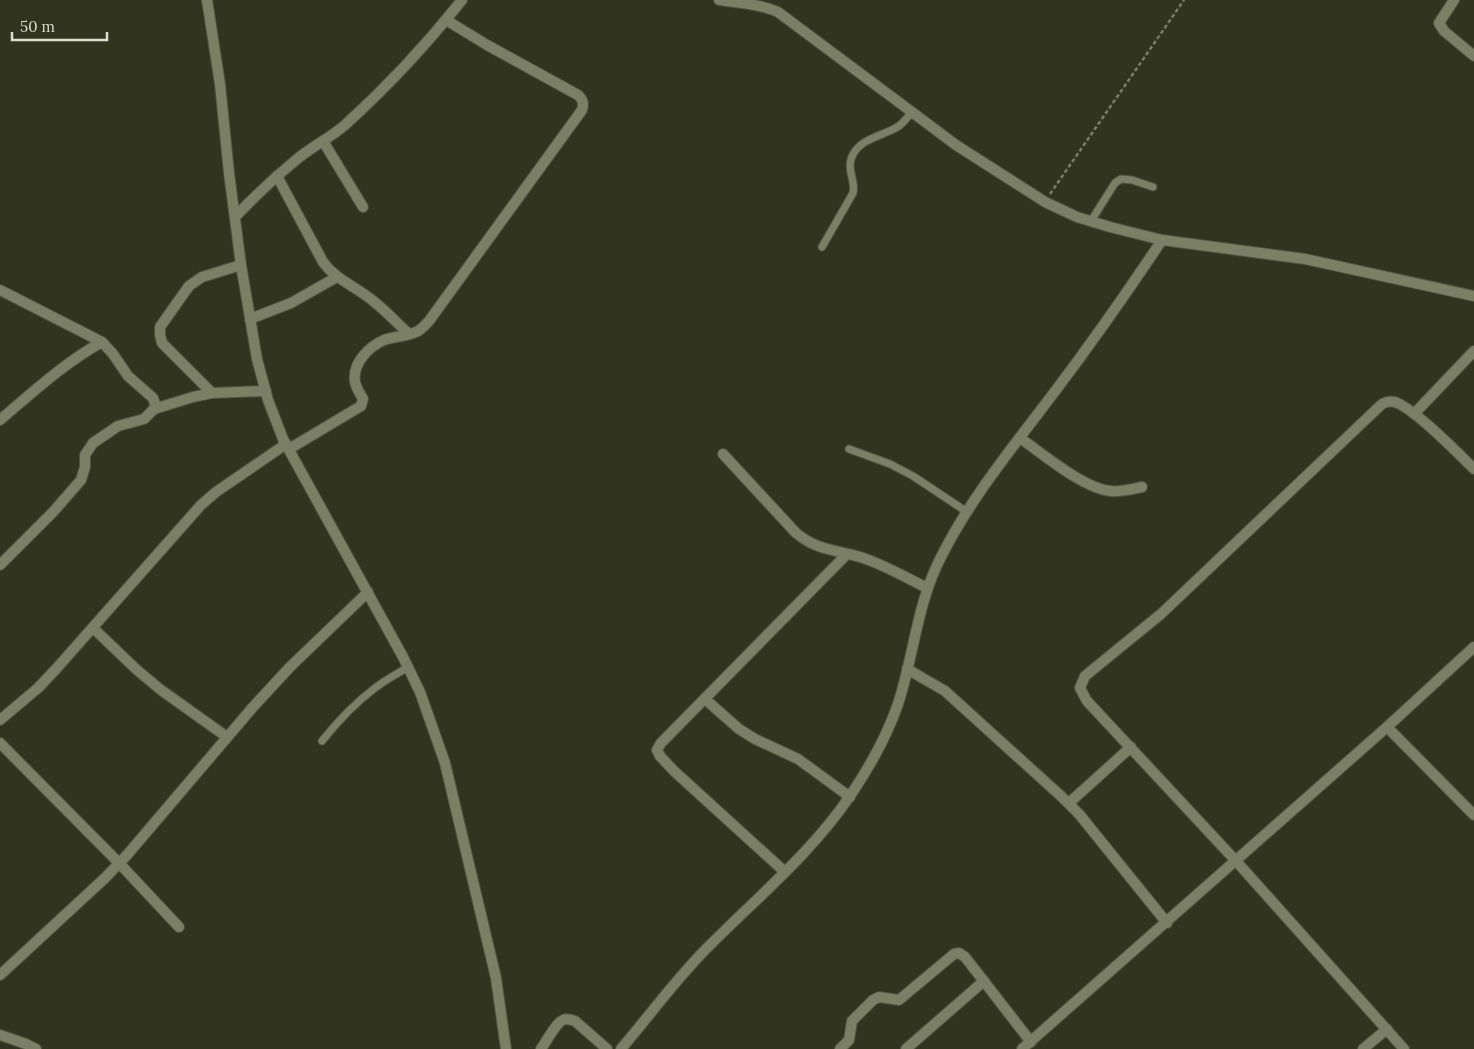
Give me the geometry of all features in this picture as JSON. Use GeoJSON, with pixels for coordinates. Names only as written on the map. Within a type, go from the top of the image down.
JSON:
{"type":"FeatureCollection","features":[{"type":"Feature","properties":{"kind":"street"},"geometry":{"type":"LineString","coordinates":[[207,0],[220,84],[241,265],[257,359],[266,391],[288,447],[368,592],[420,692],[445,763],[496,978],[506,1049]]}},
{"type":"Feature","properties":{"kind":"street"},"geometry":{"type":"LineString","coordinates":[[235,218],[277,176],[343,126],[366,105],[446,20],[462,0]]}},
{"type":"Feature","properties":{"kind":"street"},"geometry":{"type":"LineString","coordinates":[[719,0],[771,7],[956,145],[1045,202],[1077,217],[1162,240],[1305,259],[1474,296]]}},
{"type":"Feature","properties":{"kind":"street"},"geometry":{"type":"LineString","coordinates":[[1454,0],[1439,23],[1444,31],[1474,56]]}},
{"type":"Feature","properties":{"kind":"street"},"geometry":{"type":"LineString","coordinates":[[0,720],[38,688],[201,505],[216,492],[288,447],[361,406],[363,399],[354,380],[358,364],[364,354],[385,340],[419,331],[429,321],[578,116],[584,104],[578,95],[446,20]]}},
{"type":"Feature","properties":{"kind":"street"},"geometry":{"type":"LineString","coordinates":[[324,141],[363,207]]}},
{"type":"Feature","properties":{"kind":"street"},"geometry":{"type":"LineString","coordinates":[[277,176],[323,262],[330,271],[372,299],[409,334]]}},
{"type":"Feature","properties":{"kind":"street"},"geometry":{"type":"LineString","coordinates":[[621,1049],[686,970],[709,945],[785,872],[821,833],[850,797],[880,746],[897,705],[926,588],[941,557],[967,512],[1090,346],[1162,240]]}},
{"type":"Feature","properties":{"kind":"street"},"geometry":{"type":"LineString","coordinates":[[212,393],[162,343],[160,327],[189,286],[202,277],[241,265]]}},
{"type":"Feature","properties":{"kind":"street"},"geometry":{"type":"LineString","coordinates":[[250,319],[291,303],[337,277]]}},
{"type":"Feature","properties":{"kind":"street"},"geometry":{"type":"LineString","coordinates":[[0,290],[102,342],[128,376],[153,398],[155,404],[151,414],[118,426],[93,443],[85,455],[85,467],[80,480],[53,512],[0,565]]}},
{"type":"Feature","properties":{"kind":"street"},"geometry":{"type":"LineString","coordinates":[[0,420],[62,368],[102,342]]}},
{"type":"Feature","properties":{"kind":"street"},"geometry":{"type":"LineString","coordinates":[[1414,414],[1474,351]]}},
{"type":"Feature","properties":{"kind":"street"},"geometry":{"type":"LineString","coordinates":[[154,409],[212,393],[266,391]]}},
{"type":"Feature","properties":{"kind":"street"},"geometry":{"type":"LineString","coordinates":[[1404,1049],[1236,861],[1082,694],[1080,688],[1085,676],[1161,614],[1382,404],[1388,401],[1394,402],[1414,414],[1474,469]]}},
{"type":"Feature","properties":{"kind":"street"},"geometry":{"type":"LineString","coordinates":[[1020,438],[1076,477],[1097,488],[1111,491],[1142,487]]}},
{"type":"Feature","properties":{"kind":"street"},"geometry":{"type":"LineString","coordinates":[[724,454],[796,533],[808,542],[861,557],[926,588]]}},
{"type":"Feature","properties":{"kind":"street"},"geometry":{"type":"LineString","coordinates":[[785,872],[674,771],[658,754],[657,750],[847,554]]}},
{"type":"Feature","properties":{"kind":"street"},"geometry":{"type":"LineString","coordinates":[[0,975],[119,863],[227,736],[290,667],[368,592]]}},
{"type":"Feature","properties":{"kind":"street"},"geometry":{"type":"LineString","coordinates":[[93,628],[161,690],[227,736]]}},
{"type":"Feature","properties":{"kind":"street"},"geometry":{"type":"LineString","coordinates":[[1022,1049],[1236,861],[1311,792],[1387,727],[1474,647]]}},
{"type":"Feature","properties":{"kind":"street"},"geometry":{"type":"LineString","coordinates":[[907,668],[951,695],[1068,803],[1166,923]]}},
{"type":"Feature","properties":{"kind":"street"},"geometry":{"type":"LineString","coordinates":[[705,699],[739,729],[755,739],[798,758],[850,797]]}},
{"type":"Feature","properties":{"kind":"street"},"geometry":{"type":"LineString","coordinates":[[1387,727],[1474,815]]}},
{"type":"Feature","properties":{"kind":"street"},"geometry":{"type":"LineString","coordinates":[[0,743],[119,863],[179,927]]}},
{"type":"Feature","properties":{"kind":"street"},"geometry":{"type":"LineString","coordinates":[[1068,803],[1131,747]]}},
{"type":"Feature","properties":{"kind":"street"},"geometry":{"type":"LineString","coordinates":[[840,1049],[851,1035],[850,1025],[852,1021],[873,1000],[879,997],[899,1000],[954,954],[959,952],[963,954],[1031,1042]]}},
{"type":"Feature","properties":{"kind":"street"},"geometry":{"type":"LineString","coordinates":[[906,1049],[984,981]]}},
{"type":"Feature","properties":{"kind":"street"},"geometry":{"type":"LineString","coordinates":[[541,1049],[564,1019],[575,1021],[607,1049]]}},
{"type":"Feature","properties":{"kind":"street"},"geometry":{"type":"LineString","coordinates":[[1363,1049],[1387,1030]]}},
{"type":"Feature","properties":{"kind":"street"},"geometry":{"type":"LineString","coordinates":[[0,1035],[36,1049]]}},
{"type":"Feature","properties":{"kind":"lane"},"geometry":{"type":"LineString","coordinates":[[822,247],[853,193],[854,188],[850,167],[851,158],[857,148],[865,142],[897,127],[912,112]]}},
{"type":"Feature","properties":{"kind":"lane"},"geometry":{"type":"LineString","coordinates":[[1091,221],[1115,183],[1121,179],[1132,180],[1153,187]]}},
{"type":"Feature","properties":{"kind":"lane"},"geometry":{"type":"LineString","coordinates":[[848,449],[890,464],[913,476],[967,512]]}},
{"type":"Feature","properties":{"kind":"lane"},"geometry":{"type":"LineString","coordinates":[[322,740],[345,714],[376,687],[408,667]]}},
{"type":"Feature","properties":{"kind":"path"},"geometry":{"type":"LineString","coordinates":[[1045,202],[1184,0]]}}]}
